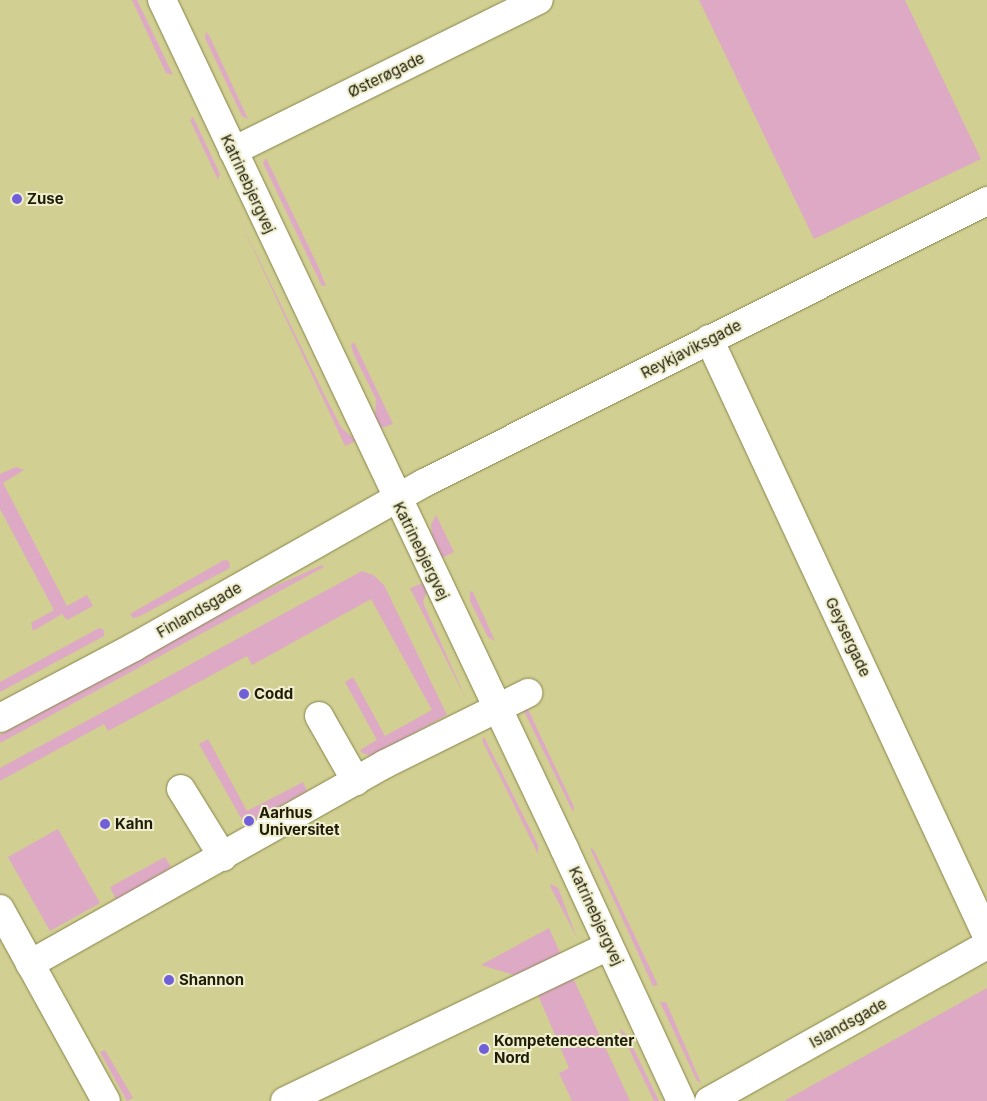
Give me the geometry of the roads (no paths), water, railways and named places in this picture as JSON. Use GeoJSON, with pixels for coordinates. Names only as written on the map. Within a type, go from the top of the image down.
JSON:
{"type":"FeatureCollection","features":[{"type":"Feature","properties":{"kind":"street","name":"Katrinebjergvej"},"geometry":{"type":"LineString","coordinates":[[162,0],[681,1101]]}},
{"type":"Feature","properties":{"kind":"street","name":"Østerøgade"},"geometry":{"type":"LineString","coordinates":[[233,151],[539,0]]}},
{"type":"Feature","properties":{"kind":"street","name":"Reykjaviksgade"},"geometry":{"type":"LineString","coordinates":[[396,499],[709,339],[987,201]]}},
{"type":"Feature","properties":{"kind":"street","name":"Geysergade"},"geometry":{"type":"LineString","coordinates":[[709,339],[987,936]]}},
{"type":"Feature","properties":{"kind":"street","name":"Finlandsgade"},"geometry":{"type":"LineString","coordinates":[[0,718],[134,647],[396,499]]}},
{"type":"Feature","properties":{"kind":"street"},"geometry":{"type":"LineString","coordinates":[[30,964],[356,781],[496,708],[528,694]]}},
{"type":"Feature","properties":{"kind":"street"},"geometry":{"type":"LineString","coordinates":[[320,716],[356,781]]}},
{"type":"Feature","properties":{"kind":"street"},"geometry":{"type":"LineString","coordinates":[[181,789],[216,861]]}},
{"type":"Feature","properties":{"kind":"street"},"geometry":{"type":"LineString","coordinates":[[0,909],[106,1101]]}},
{"type":"Feature","properties":{"kind":"street","name":"Islandsgade"},"geometry":{"type":"LineString","coordinates":[[709,1101],[987,945]]}},
{"type":"Feature","properties":{"kind":"street"},"geometry":{"type":"LineString","coordinates":[[285,1101],[609,946]]}},
{"type":"Feature","properties":{"kind":"place","name":"Zuse"},"geometry":{"type":"Point","coordinates":[17,199]}},
{"type":"Feature","properties":{"kind":"place","name":"Codd"},"geometry":{"type":"Point","coordinates":[244,694]}},
{"type":"Feature","properties":{"kind":"place","name":"Aarhus Universitet"},"geometry":{"type":"Point","coordinates":[249,821]}},
{"type":"Feature","properties":{"kind":"place","name":"Kahn"},"geometry":{"type":"Point","coordinates":[105,824]}},
{"type":"Feature","properties":{"kind":"place","name":"Shannon"},"geometry":{"type":"Point","coordinates":[169,980]}},
{"type":"Feature","properties":{"kind":"place","name":"Kompetencecenter Nord"},"geometry":{"type":"Point","coordinates":[484,1049]}}]}
